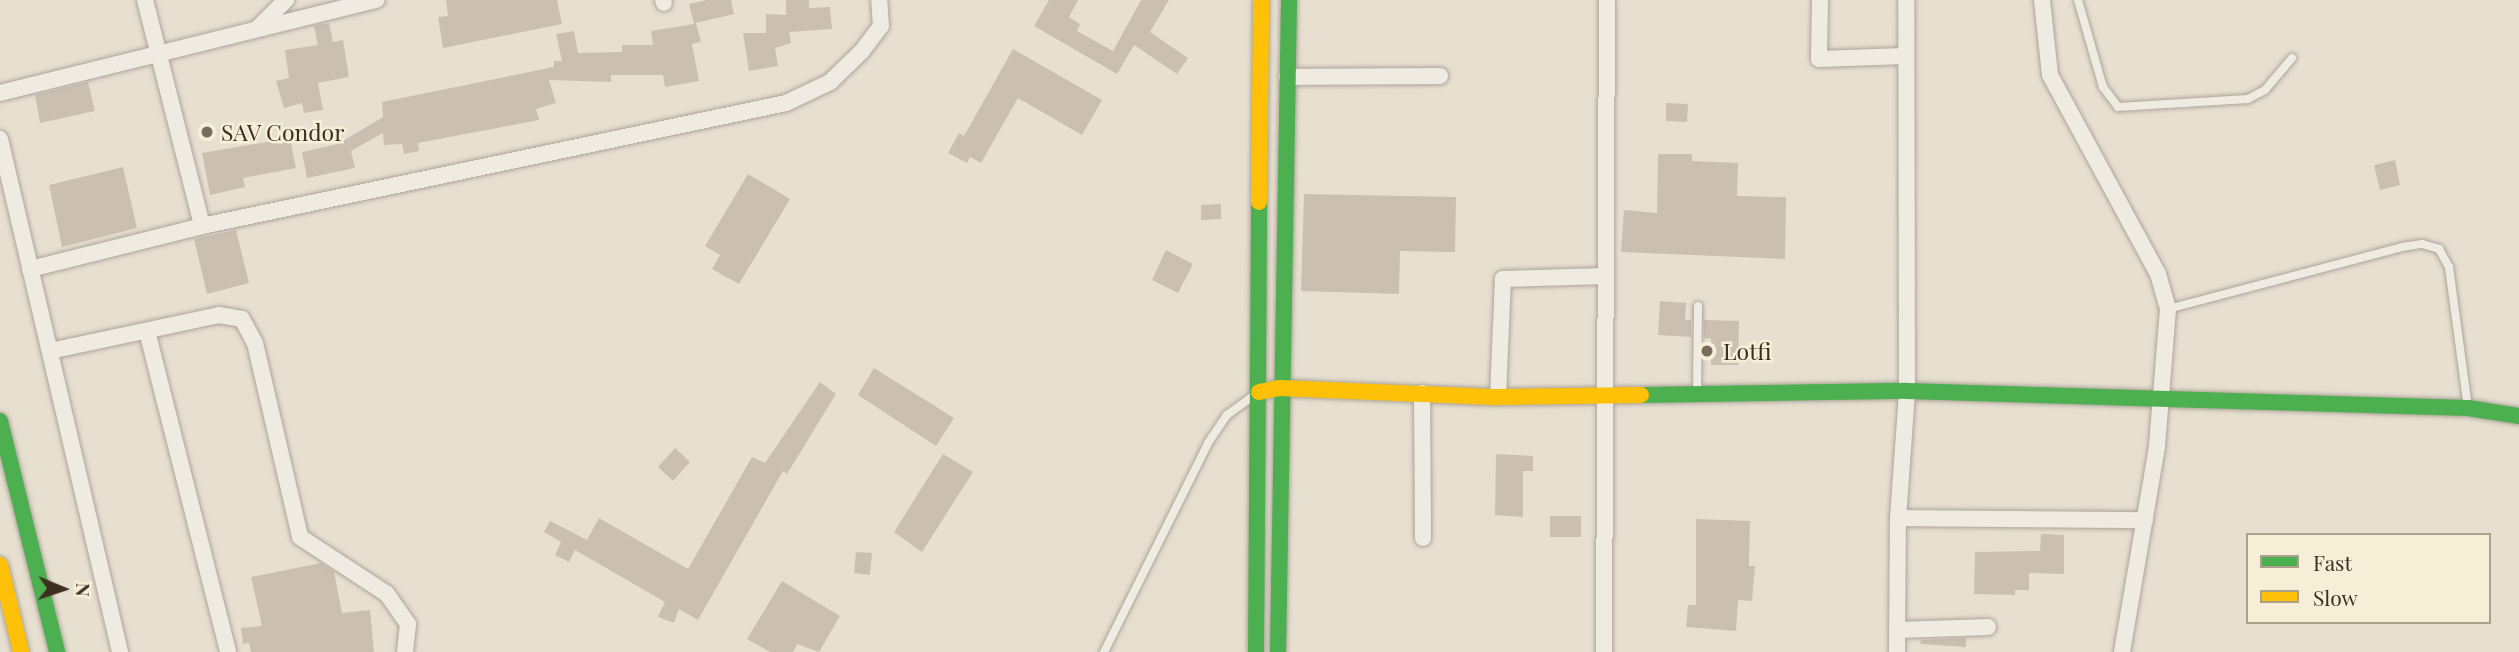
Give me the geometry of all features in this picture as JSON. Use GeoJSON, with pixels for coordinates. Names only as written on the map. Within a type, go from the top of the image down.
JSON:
{"type":"FeatureCollection","features":[{"type":"Feature","properties":{"kind":"main road"},"geometry":{"type":"LineString","coordinates":[[1256,652],[1261,0]]}},
{"type":"Feature","properties":{"kind":"main road"},"geometry":{"type":"LineString","coordinates":[[1278,652],[1279,388],[1289,0]]}},
{"type":"Feature","properties":{"kind":"main road"},"geometry":{"type":"LineString","coordinates":[[1259,392],[1279,388],[1498,397],[1907,391],[2468,408],[2519,416]]}},
{"type":"Feature","properties":{"kind":"main road"},"geometry":{"type":"LineString","coordinates":[[0,421],[57,652]]}},
{"type":"Feature","properties":{"kind":"main road"},"geometry":{"type":"LineString","coordinates":[[0,565],[21,652]]}},
{"type":"Feature","properties":{"kind":"street"},"geometry":{"type":"LineString","coordinates":[[145,0],[202,226]]}},
{"type":"Feature","properties":{"kind":"street"},"geometry":{"type":"LineString","coordinates":[[257,29],[286,0]]}},
{"type":"Feature","properties":{"kind":"street"},"geometry":{"type":"LineString","coordinates":[[0,93],[377,0]]}},
{"type":"Feature","properties":{"kind":"street"},"geometry":{"type":"LineString","coordinates":[[30,269],[202,226],[786,103],[830,82],[862,51],[881,26],[878,0]]}},
{"type":"Feature","properties":{"kind":"street"},"geometry":{"type":"LineString","coordinates":[[1604,652],[1607,0]]}},
{"type":"Feature","properties":{"kind":"street"},"geometry":{"type":"LineString","coordinates":[[1820,0],[1819,59],[1905,56]]}},
{"type":"Feature","properties":{"kind":"street"},"geometry":{"type":"LineString","coordinates":[[1897,652],[1898,518],[1907,391],[1906,0]]}},
{"type":"Feature","properties":{"kind":"street"},"geometry":{"type":"LineString","coordinates":[[2042,0],[2050,75],[2158,274],[2168,309],[2161,398],[2145,520],[2122,652]]}},
{"type":"Feature","properties":{"kind":"street"},"geometry":{"type":"LineString","coordinates":[[1287,77],[1440,76]]}},
{"type":"Feature","properties":{"kind":"street"},"geometry":{"type":"LineString","coordinates":[[0,139],[120,652]]}},
{"type":"Feature","properties":{"kind":"street"},"geometry":{"type":"LineString","coordinates":[[1498,397],[1503,279],[1606,276]]}},
{"type":"Feature","properties":{"kind":"street"},"geometry":{"type":"LineString","coordinates":[[50,351],[219,316],[242,319],[255,343],[300,537],[387,594],[408,624],[405,652]]}},
{"type":"Feature","properties":{"kind":"street"},"geometry":{"type":"LineString","coordinates":[[146,331],[228,652]]}},
{"type":"Feature","properties":{"kind":"street"},"geometry":{"type":"LineString","coordinates":[[1422,393],[1423,538]]}},
{"type":"Feature","properties":{"kind":"street"},"geometry":{"type":"LineString","coordinates":[[1898,518],[2145,520]]}},
{"type":"Feature","properties":{"kind":"street"},"geometry":{"type":"LineString","coordinates":[[1898,630],[1988,627]]}},
{"type":"Feature","properties":{"kind":"lane"},"geometry":{"type":"LineString","coordinates":[[2078,0],[2103,86],[2118,107],[2248,99],[2265,90],[2292,58]]}},
{"type":"Feature","properties":{"kind":"lane"},"geometry":{"type":"LineString","coordinates":[[2168,309],[2402,247],[2422,244],[2439,249],[2449,267],[2468,408]]}},
{"type":"Feature","properties":{"kind":"lane"},"geometry":{"type":"LineString","coordinates":[[1697,396],[1698,306]]}},
{"type":"Feature","properties":{"kind":"lane"},"geometry":{"type":"LineString","coordinates":[[1104,652],[1208,443],[1227,415],[1259,392]]}},
{"type":"Feature","properties":{"kind":"building"},"geometry":{"type":"Polygon","coordinates":[[[446,0],[557,0],[562,24],[443,48],[438,17],[448,16],[446,0]]]}},
{"type":"Feature","properties":{"kind":"building"},"geometry":{"type":"Polygon","coordinates":[[[707,0],[731,0],[734,14],[696,23],[701,42],[692,44],[699,81],[665,87],[663,75],[611,75],[611,82],[549,80],[556,103],[536,109],[539,120],[418,143],[419,151],[404,154],[402,144],[384,145],[383,133],[351,151],[355,168],[307,178],[302,152],[338,144],[383,117],[382,102],[554,67],[554,61],[562,61],[556,34],[574,31],[578,53],[622,52],[622,45],[653,45],[651,31],[694,24],[689,4],[707,0]]]}},
{"type":"Feature","properties":{"kind":"building"},"geometry":{"type":"Polygon","coordinates":[[[786,0],[809,0],[809,8],[830,7],[832,29],[789,32],[791,43],[775,48],[778,66],[749,71],[743,33],[766,33],[766,14],[786,15],[786,0]]]}},
{"type":"Feature","properties":{"kind":"building"},"geometry":{"type":"Polygon","coordinates":[[[1049,0],[1078,0],[1069,17],[1080,24],[1077,31],[1113,51],[1141,0],[1169,0],[1150,32],[1188,58],[1177,74],[1134,45],[1117,74],[1034,26],[1049,0]]]}},
{"type":"Feature","properties":{"kind":"building"},"geometry":{"type":"Polygon","coordinates":[[[329,23],[333,42],[343,40],[349,77],[318,83],[323,110],[304,113],[302,103],[284,108],[276,81],[289,78],[285,50],[318,45],[314,26],[329,23]]]}},
{"type":"Feature","properties":{"kind":"building"},"geometry":{"type":"Polygon","coordinates":[[[1013,49],[1102,100],[1082,135],[1018,98],[981,163],[970,157],[967,163],[948,153],[959,133],[964,136],[1013,49]]]}},
{"type":"Feature","properties":{"kind":"building"},"geometry":{"type":"Polygon","coordinates":[[[88,82],[95,111],[40,123],[35,95],[88,82]]]}},
{"type":"Feature","properties":{"kind":"building"},"geometry":{"type":"Polygon","coordinates":[[[1666,103],[1688,104],[1687,122],[1666,121],[1666,103]]]}},
{"type":"Feature","properties":{"kind":"building"},"geometry":{"type":"Polygon","coordinates":[[[290,138],[296,168],[243,178],[245,187],[210,195],[202,153],[290,138]]]}},
{"type":"Feature","properties":{"kind":"building"},"geometry":{"type":"Polygon","coordinates":[[[1658,154],[1692,154],[1692,161],[1738,163],[1737,196],[1786,197],[1785,259],[1621,252],[1624,210],[1657,213],[1658,154]]]}},
{"type":"Feature","properties":{"kind":"building"},"geometry":{"type":"Polygon","coordinates":[[[2395,160],[2400,185],[2380,190],[2374,165],[2395,160]]]}},
{"type":"Feature","properties":{"kind":"building"},"geometry":{"type":"Polygon","coordinates":[[[123,167],[137,228],[62,247],[49,185],[123,167]]]}},
{"type":"Feature","properties":{"kind":"building"},"geometry":{"type":"Polygon","coordinates":[[[748,174],[790,199],[739,284],[712,269],[720,255],[705,246],[748,174]]]}},
{"type":"Feature","properties":{"kind":"building"},"geometry":{"type":"Polygon","coordinates":[[[1304,194],[1456,197],[1455,252],[1400,251],[1399,294],[1301,291],[1304,194]]]}},
{"type":"Feature","properties":{"kind":"building"},"geometry":{"type":"Polygon","coordinates":[[[1221,204],[1221,219],[1201,220],[1201,205],[1221,204]]]}},
{"type":"Feature","properties":{"kind":"building"},"geometry":{"type":"Polygon","coordinates":[[[236,230],[249,283],[207,294],[194,239],[236,230]]]}},
{"type":"Feature","properties":{"kind":"building"},"geometry":{"type":"Polygon","coordinates":[[[1166,250],[1193,264],[1178,293],[1152,280],[1166,250]]]}},
{"type":"Feature","properties":{"kind":"building"},"geometry":{"type":"Polygon","coordinates":[[[1660,301],[1686,303],[1685,320],[1691,320],[1691,337],[1658,335],[1660,301]]]}},
{"type":"Feature","properties":{"kind":"building"},"geometry":{"type":"Polygon","coordinates":[[[1704,320],[1739,321],[1738,365],[1711,365],[1711,339],[1704,338],[1704,320]]]}},
{"type":"Feature","properties":{"kind":"building"},"geometry":{"type":"Polygon","coordinates":[[[874,368],[954,418],[936,446],[858,395],[874,368]]]}},
{"type":"Feature","properties":{"kind":"building"},"geometry":{"type":"Polygon","coordinates":[[[820,382],[836,394],[787,474],[783,471],[698,620],[679,609],[674,623],[658,617],[665,602],[575,550],[569,562],[555,555],[561,542],[544,532],[550,521],[587,540],[599,518],[688,569],[752,457],[765,463],[820,382]]]}},
{"type":"Feature","properties":{"kind":"building"},"geometry":{"type":"Polygon","coordinates":[[[675,448],[690,462],[673,481],[658,467],[675,448]]]}},
{"type":"Feature","properties":{"kind":"building"},"geometry":{"type":"Polygon","coordinates":[[[943,454],[973,472],[922,552],[894,532],[943,454]]]}},
{"type":"Feature","properties":{"kind":"building"},"geometry":{"type":"Polygon","coordinates":[[[1496,454],[1533,456],[1533,471],[1523,471],[1523,517],[1495,515],[1496,454]]]}},
{"type":"Feature","properties":{"kind":"building"},"geometry":{"type":"Polygon","coordinates":[[[1550,516],[1581,516],[1581,537],[1550,537],[1550,516]]]}},
{"type":"Feature","properties":{"kind":"building"},"geometry":{"type":"Polygon","coordinates":[[[1696,519],[1750,521],[1749,566],[1755,566],[1752,601],[1738,600],[1736,631],[1686,627],[1688,605],[1696,605],[1696,519]]]}},
{"type":"Feature","properties":{"kind":"building"},"geometry":{"type":"Polygon","coordinates":[[[2041,534],[2064,535],[2064,574],[2029,573],[2029,590],[2015,590],[2015,595],[1974,594],[1975,552],[2040,551],[2041,534]]]}},
{"type":"Feature","properties":{"kind":"building"},"geometry":{"type":"Polygon","coordinates":[[[856,552],[872,553],[870,575],[854,573],[856,552]]]}},
{"type":"Feature","properties":{"kind":"building"},"geometry":{"type":"Polygon","coordinates":[[[321,563],[334,572],[342,613],[370,610],[374,652],[251,652],[249,643],[243,644],[241,628],[262,626],[251,577],[321,563]]]}},
{"type":"Feature","properties":{"kind":"building"},"geometry":{"type":"Polygon","coordinates":[[[782,581],[840,616],[819,652],[797,644],[793,652],[770,652],[747,639],[782,581]]]}},
{"type":"Feature","properties":{"kind":"building"},"geometry":{"type":"Polygon","coordinates":[[[1966,638],[1966,647],[1920,644],[1921,640],[1966,638]]]}},
{"type":"Feature","properties":{"kind":"traffic: fast"},"geometry":{"type":"LineString","coordinates":[[1278,652],[1289,0]]}},
{"type":"Feature","properties":{"kind":"traffic: fast"},"geometry":{"type":"LineString","coordinates":[[1256,652],[1259,202]]}},
{"type":"Feature","properties":{"kind":"traffic: fast"},"geometry":{"type":"LineString","coordinates":[[1641,395],[1907,391],[2468,408],[2519,416]]}},
{"type":"Feature","properties":{"kind":"traffic: fast"},"geometry":{"type":"LineString","coordinates":[[0,421],[57,652]]}},
{"type":"Feature","properties":{"kind":"traffic: slow"},"geometry":{"type":"LineString","coordinates":[[1259,202],[1261,0]]}},
{"type":"Feature","properties":{"kind":"traffic: slow"},"geometry":{"type":"LineString","coordinates":[[1259,392],[1279,388],[1498,397],[1641,395]]}},
{"type":"Feature","properties":{"kind":"traffic: slow"},"geometry":{"type":"LineString","coordinates":[[0,565],[21,652]]}},
{"type":"Feature","properties":{"kind":"place","name":"SAV Condor"},"geometry":{"type":"Point","coordinates":[207,132]}},
{"type":"Feature","properties":{"kind":"place","name":"Lotfi"},"geometry":{"type":"Point","coordinates":[1707,351]}}]}
